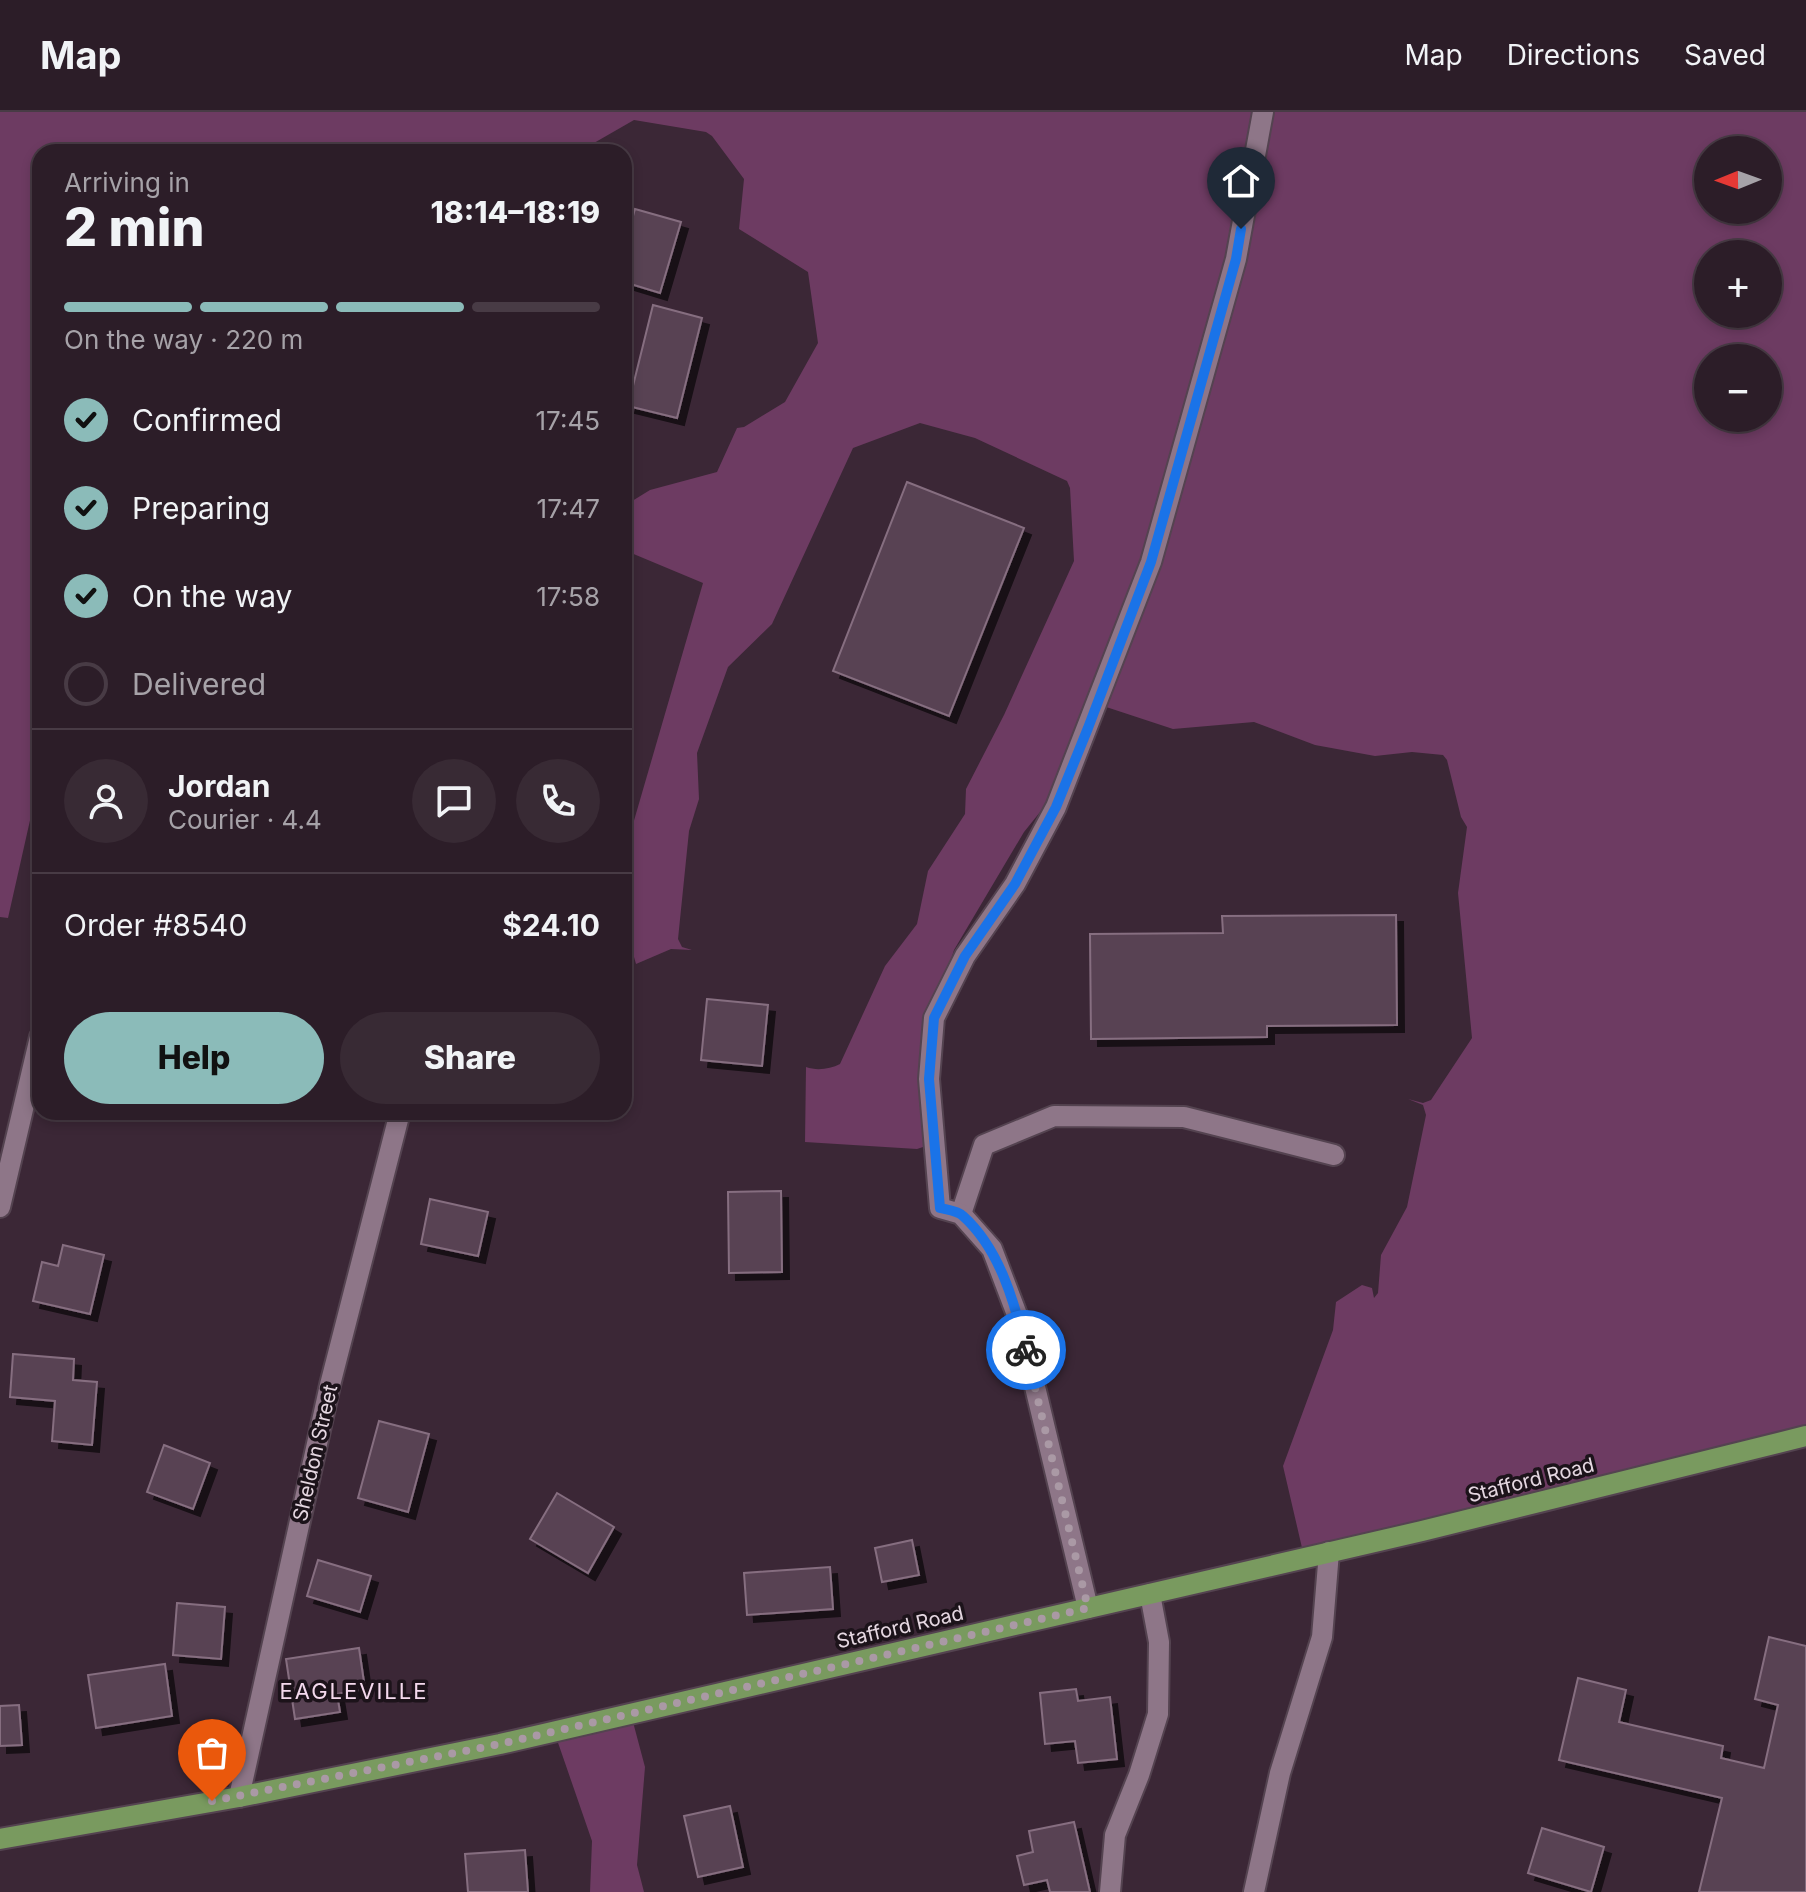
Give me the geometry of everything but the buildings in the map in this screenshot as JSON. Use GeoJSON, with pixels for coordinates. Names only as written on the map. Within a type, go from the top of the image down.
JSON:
{"type":"FeatureCollection","features":[{"type":"Feature","properties":{"kind":"main road","name":"Stafford Road"},"geometry":{"type":"LineString","coordinates":[[0,1839],[239,1797],[500,1744],[1329,1552],[1806,1436]]}},
{"type":"Feature","properties":{"kind":"street"},"geometry":{"type":"LineString","coordinates":[[1088,1608],[1019,1320],[992,1249],[961,1214],[940,1208],[929,1079],[934,1018],[965,956],[1015,884],[1056,807],[1151,562],[1236,259],[1263,112]]}},
{"type":"Feature","properties":{"kind":"street"},"geometry":{"type":"LineString","coordinates":[[0,1207],[32,1071]]}},
{"type":"Feature","properties":{"kind":"street"},"geometry":{"type":"LineString","coordinates":[[961,1214],[984,1145],[1054,1116],[1184,1117],[1334,1155]]}},
{"type":"Feature","properties":{"kind":"street","name":"Sheldon Street"},"geometry":{"type":"LineString","coordinates":[[239,1797],[330,1385],[398,1120]]}},
{"type":"Feature","properties":{"kind":"street"},"geometry":{"type":"LineString","coordinates":[[1254,1892],[1280,1773],[1322,1637],[1329,1552]]}},
{"type":"Feature","properties":{"kind":"street"},"geometry":{"type":"LineString","coordinates":[[1110,1892],[1115,1835],[1139,1775],[1158,1714],[1159,1642],[1150,1594]]}},
{"type":"Feature","properties":{"kind":"shaded area"},"geometry":{"type":"Polygon","coordinates":[[[0,112],[1806,112],[1806,1433],[1303,1552],[1283,1466],[1333,1330],[1336,1302],[1362,1285],[1372,1288],[1374,1298],[1378,1293],[1381,1255],[1407,1207],[1426,1115],[1423,1105],[1408,1099],[1423,1103],[1431,1100],[1472,1038],[1458,893],[1467,827],[1461,817],[1447,760],[1443,755],[1412,752],[1375,756],[1315,745],[1254,722],[1173,729],[1091,702],[1057,791],[1024,832],[954,950],[936,1009],[929,1145],[917,1149],[805,1142],[806,1067],[823,1069],[840,1064],[885,966],[917,924],[928,871],[965,814],[966,789],[1004,715],[1074,561],[1067,481],[975,438],[920,423],[853,448],[772,624],[728,667],[697,753],[699,799],[689,831],[678,939],[682,947],[692,950],[671,949],[636,964],[632,950],[632,827],[703,583],[632,553],[632,501],[650,490],[717,472],[737,428],[744,427],[785,402],[818,343],[808,272],[739,229],[744,179],[706,132],[634,120],[592,144],[32,144],[32,812],[8,918],[0,917],[0,112]]]}},
{"type":"Feature","properties":{"kind":"shaded area"},"geometry":{"type":"Polygon","coordinates":[[[633,1722],[645,1767],[637,1865],[644,1892],[590,1892],[592,1841],[555,1734],[633,1722]]]}},
{"type":"Feature","properties":{"kind":"way so far"},"geometry":{"type":"LineString","coordinates":[[212,1801],[500,1744],[1088,1608],[1026,1350]]}},
{"type":"Feature","properties":{"kind":"district","name":"EAGLEVILLE"},"geometry":{"type":"Point","coordinates":[354,1691]}},
{"type":"Feature","properties":{"kind":"route"},"geometry":{"type":"LineString","coordinates":[[1026,1350],[1019,1320],[992,1249],[961,1214],[940,1208],[929,1079],[934,1018],[965,956],[1015,884],[1056,807],[1088,728],[1151,562],[1236,259],[1241,229]]}}]}
